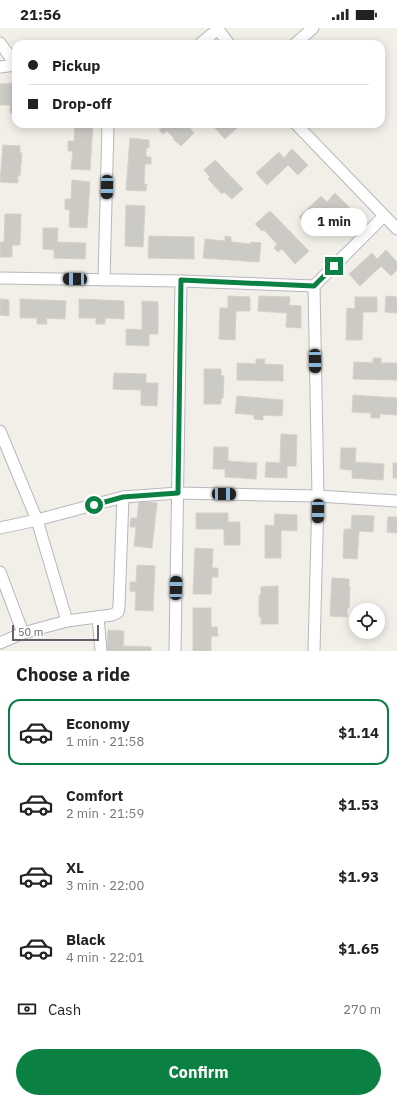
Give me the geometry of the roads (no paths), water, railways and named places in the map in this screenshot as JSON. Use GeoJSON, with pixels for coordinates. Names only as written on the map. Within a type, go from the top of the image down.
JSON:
{"type":"FeatureCollection","features":[{"type":"Feature","properties":{"kind":"street"},"geometry":{"type":"LineString","coordinates":[[204,40],[217,28],[226,40]]}},
{"type":"Feature","properties":{"kind":"street"},"geometry":{"type":"LineString","coordinates":[[300,40],[313,28]]}},
{"type":"Feature","properties":{"kind":"street"},"geometry":{"type":"LineString","coordinates":[[0,43],[12,60]]}},
{"type":"Feature","properties":{"kind":"street"},"geometry":{"type":"LineString","coordinates":[[0,67],[12,66]]}},
{"type":"Feature","properties":{"kind":"street"},"geometry":{"type":"LineString","coordinates":[[104,280],[108,128]]}},
{"type":"Feature","properties":{"kind":"street"},"geometry":{"type":"LineString","coordinates":[[300,128],[397,230]]}},
{"type":"Feature","properties":{"kind":"street"},"geometry":{"type":"LineString","coordinates":[[314,651],[318,496],[314,286],[384,216]]}},
{"type":"Feature","properties":{"kind":"street"},"geometry":{"type":"LineString","coordinates":[[0,278],[181,280],[314,286]]}},
{"type":"Feature","properties":{"kind":"street"},"geometry":{"type":"LineString","coordinates":[[175,651],[181,280]]}},
{"type":"Feature","properties":{"kind":"street"},"geometry":{"type":"LineString","coordinates":[[0,431],[37,520],[67,621]]}},
{"type":"Feature","properties":{"kind":"street"},"geometry":{"type":"LineString","coordinates":[[0,528],[37,520],[123,497],[178,493],[318,496],[397,501]]}},
{"type":"Feature","properties":{"kind":"street"},"geometry":{"type":"LineString","coordinates":[[0,643],[22,633],[67,621],[112,615],[118,612],[123,497]]}},
{"type":"Feature","properties":{"kind":"street"},"geometry":{"type":"LineString","coordinates":[[0,572],[22,633]]}},
{"type":"Feature","properties":{"kind":"street"},"geometry":{"type":"LineString","coordinates":[[98,617],[100,651]]}}]}
